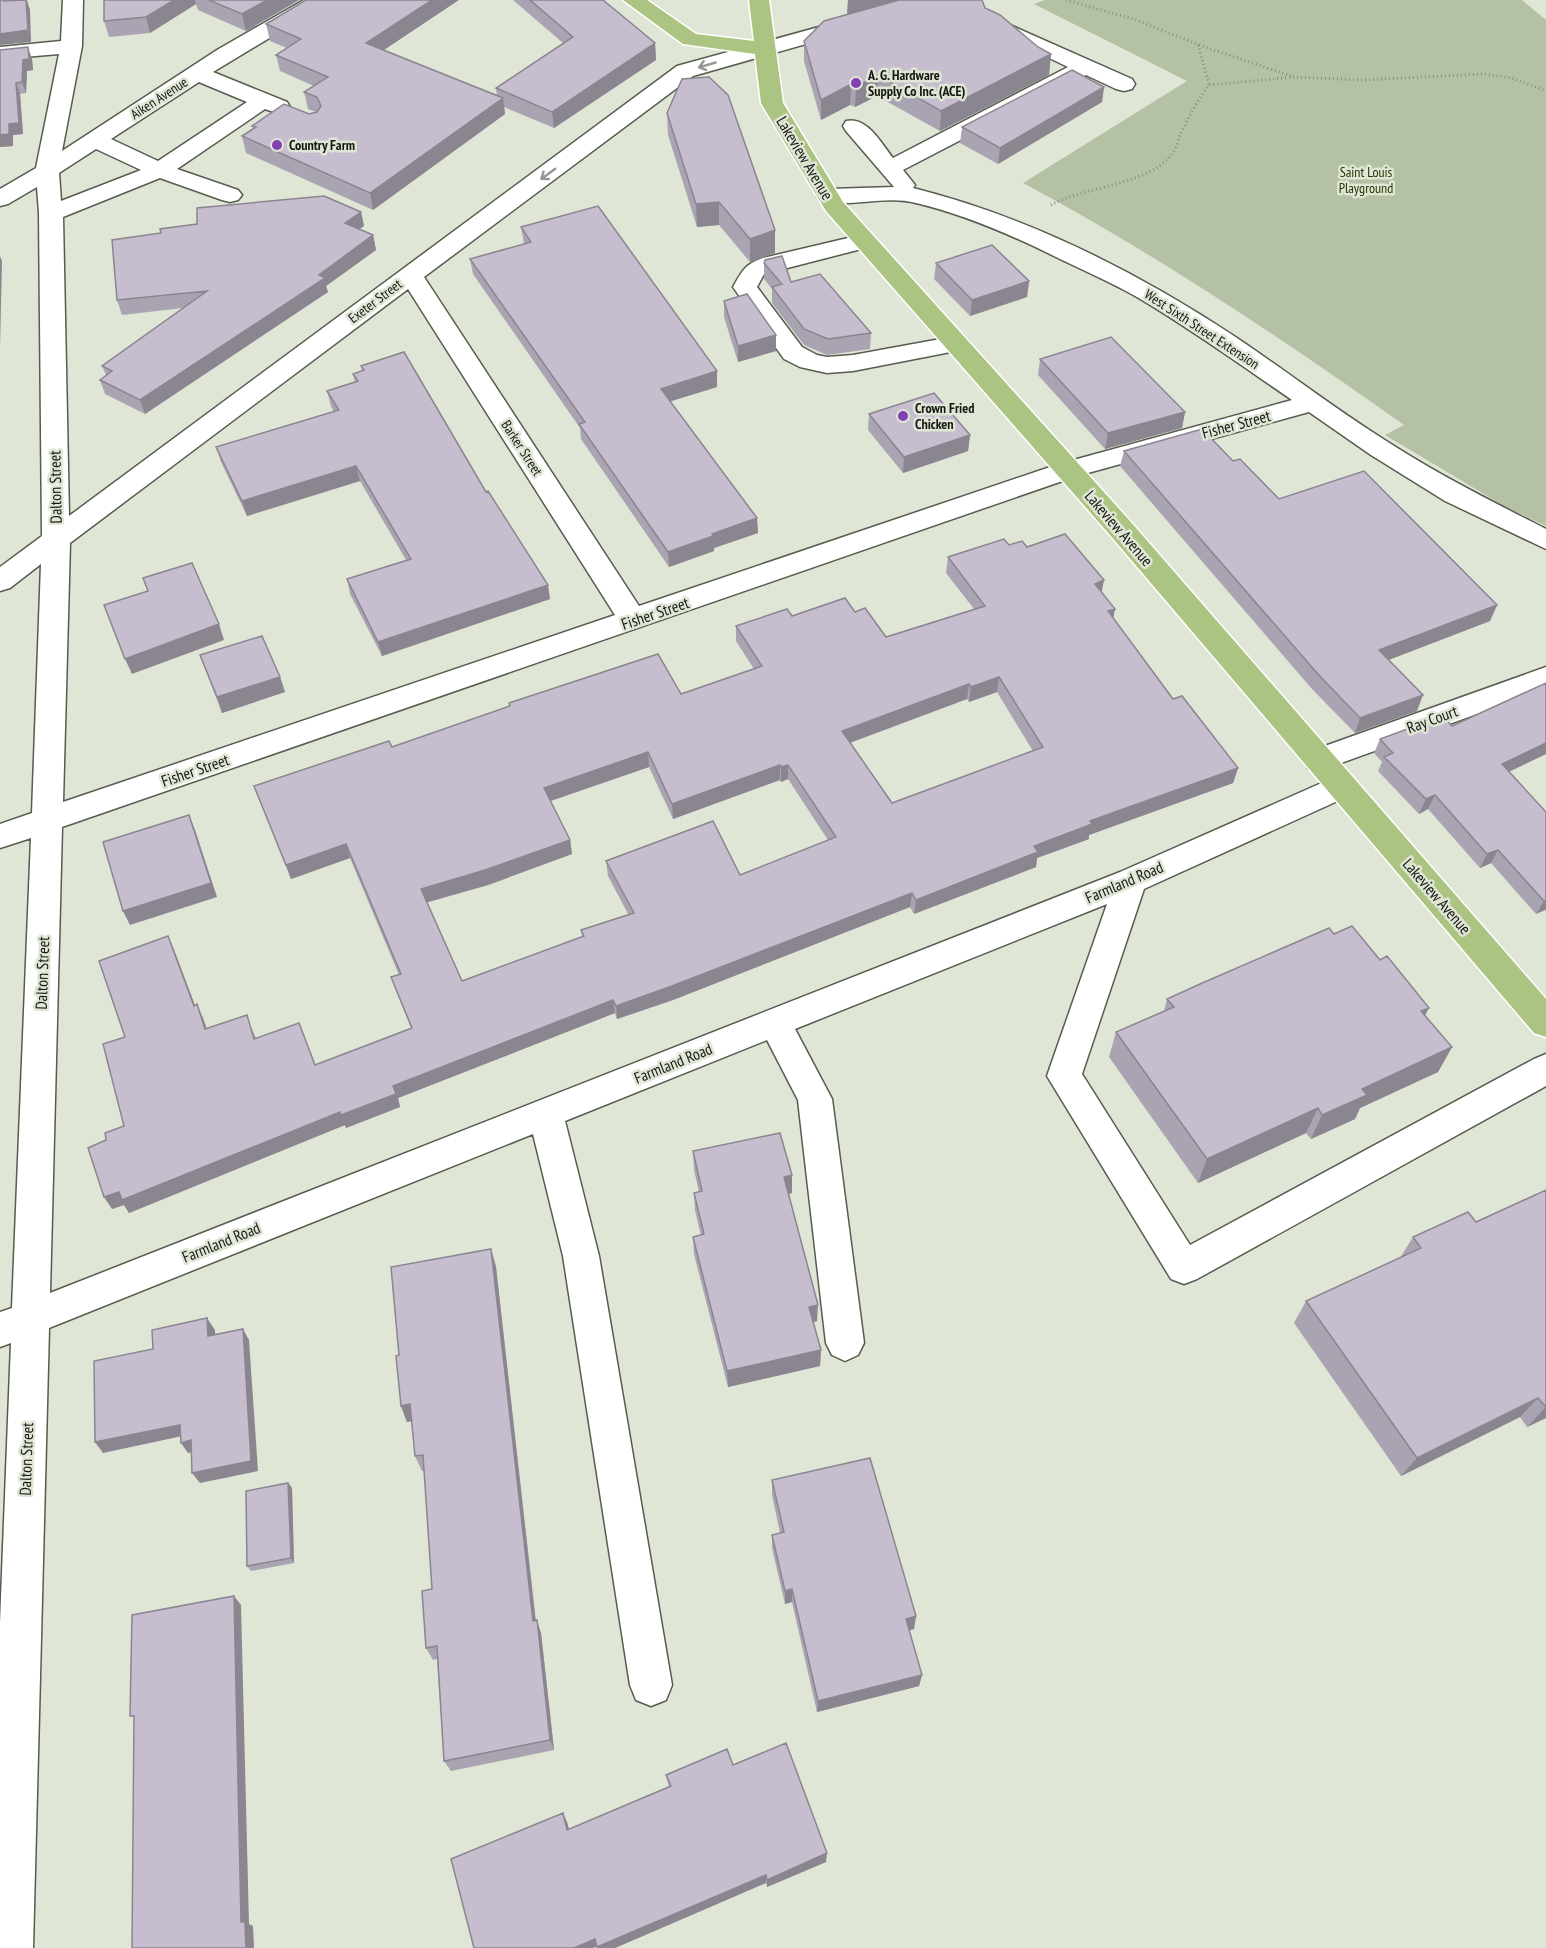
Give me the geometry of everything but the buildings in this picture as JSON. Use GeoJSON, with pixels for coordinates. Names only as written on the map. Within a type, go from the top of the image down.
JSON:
{"type":"FeatureCollection","features":[{"type":"Feature","properties":{"kind":"main road"},"geometry":{"type":"LineString","coordinates":[[633,0],[690,40],[764,49]]}},
{"type":"Feature","properties":{"kind":"main road","name":"Lakeview Avenue"},"geometry":{"type":"LineString","coordinates":[[759,0],[772,103],[834,206],[1068,470],[1342,786],[1539,1004]]}},
{"type":"Feature","properties":{"kind":"street","name":"Dalton Street"},"geometry":{"type":"LineString","coordinates":[[10,1948],[15,1324],[47,820],[56,540],[51,213],[47,171],[71,46],[73,0]]}},
{"type":"Feature","properties":{"kind":"street","name":"Aiken Avenue"},"geometry":{"type":"LineString","coordinates":[[0,199],[197,73],[320,0]]}},
{"type":"Feature","properties":{"kind":"street","name":"Exeter Street"},"geometry":{"type":"LineString","coordinates":[[0,581],[685,71],[940,0]]}},
{"type":"Feature","properties":{"kind":"street"},"geometry":{"type":"LineString","coordinates":[[992,23],[1124,84]]}},
{"type":"Feature","properties":{"kind":"street"},"geometry":{"type":"LineString","coordinates":[[0,53],[71,46]]}},
{"type":"Feature","properties":{"kind":"street"},"geometry":{"type":"LineString","coordinates":[[890,168],[1085,67]]}},
{"type":"Feature","properties":{"kind":"street"},"geometry":{"type":"LineString","coordinates":[[197,73],[302,117]]}},
{"type":"Feature","properties":{"kind":"street"},"geometry":{"type":"LineString","coordinates":[[51,213],[160,170],[263,101]]}},
{"type":"Feature","properties":{"kind":"street"},"geometry":{"type":"LineString","coordinates":[[854,126],[913,195]]}},
{"type":"Feature","properties":{"kind":"street"},"geometry":{"type":"LineString","coordinates":[[94,140],[160,170],[230,195]]}},
{"type":"Feature","properties":{"kind":"street"},"geometry":{"type":"LineString","coordinates":[[0,177],[47,171]]}},
{"type":"Feature","properties":{"kind":"street","name":"West Sixth Street Extension"},"geometry":{"type":"LineString","coordinates":[[829,196],[871,193],[913,195],[947,204],[1016,229],[1144,291],[1227,344],[1380,449],[1455,495],[1546,540]]}},
{"type":"Feature","properties":{"kind":"street"},"geometry":{"type":"LineString","coordinates":[[866,241],[771,263],[755,269],[745,287],[793,353],[827,365],[957,344]]}},
{"type":"Feature","properties":{"kind":"street","name":"Barker Street"},"geometry":{"type":"LineString","coordinates":[[411,275],[633,620]]}},
{"type":"Feature","properties":{"kind":"street","name":"Fisher Street"},"geometry":{"type":"LineString","coordinates":[[0,836],[1068,470],[1313,403]]}},
{"type":"Feature","properties":{"kind":"street","name":"Ray Court"},"geometry":{"type":"LineString","coordinates":[[1319,759],[1546,678]]}},
{"type":"Feature","properties":{"kind":"street","name":"Farmland Road"},"geometry":{"type":"LineString","coordinates":[[15,1324],[1131,881],[1342,786]]}},
{"type":"Feature","properties":{"kind":"street"},"geometry":{"type":"LineString","coordinates":[[1131,881],[1064,1076],[1184,1267],[1546,1069]]}},
{"type":"Feature","properties":{"kind":"street"},"geometry":{"type":"LineString","coordinates":[[774,1022],[815,1099],[845,1343]]}},
{"type":"Feature","properties":{"kind":"street"},"geometry":{"type":"LineString","coordinates":[[546,1113],[581,1256],[651,1685]]}},
{"type":"Feature","properties":{"kind":"path"},"geometry":{"type":"LineString","coordinates":[[1066,0],[1132,18],[1198,44],[1294,77]]}},
{"type":"Feature","properties":{"kind":"path"},"geometry":{"type":"LineString","coordinates":[[1198,44],[1209,85]]}},
{"type":"Feature","properties":{"kind":"path"},"geometry":{"type":"LineString","coordinates":[[1016,229],[1063,196],[1135,177],[1162,163],[1172,154],[1198,99],[1209,85],[1294,77],[1373,80],[1484,74],[1512,78],[1546,91]]}},
{"type":"Feature","properties":{"kind":"green space","name":"Saint Louis Playground"},"geometry":{"type":"Polygon","coordinates":[[[1045,0],[1522,0],[1546,20],[1546,526],[1504,506],[1385,435],[1404,425],[1311,360],[1170,268],[1023,183],[1187,81],[1034,4],[1045,0]]]}},
{"type":"Feature","properties":{"kind":"place","name":"A. G. Hardware Supply Co Inc. (ACE)"},"geometry":{"type":"Point","coordinates":[856,83]}},
{"type":"Feature","properties":{"kind":"place","name":"Country Farm"},"geometry":{"type":"Point","coordinates":[277,145]}},
{"type":"Feature","properties":{"kind":"place","name":"Crown Fried Chicken"},"geometry":{"type":"Point","coordinates":[903,416]}}]}
